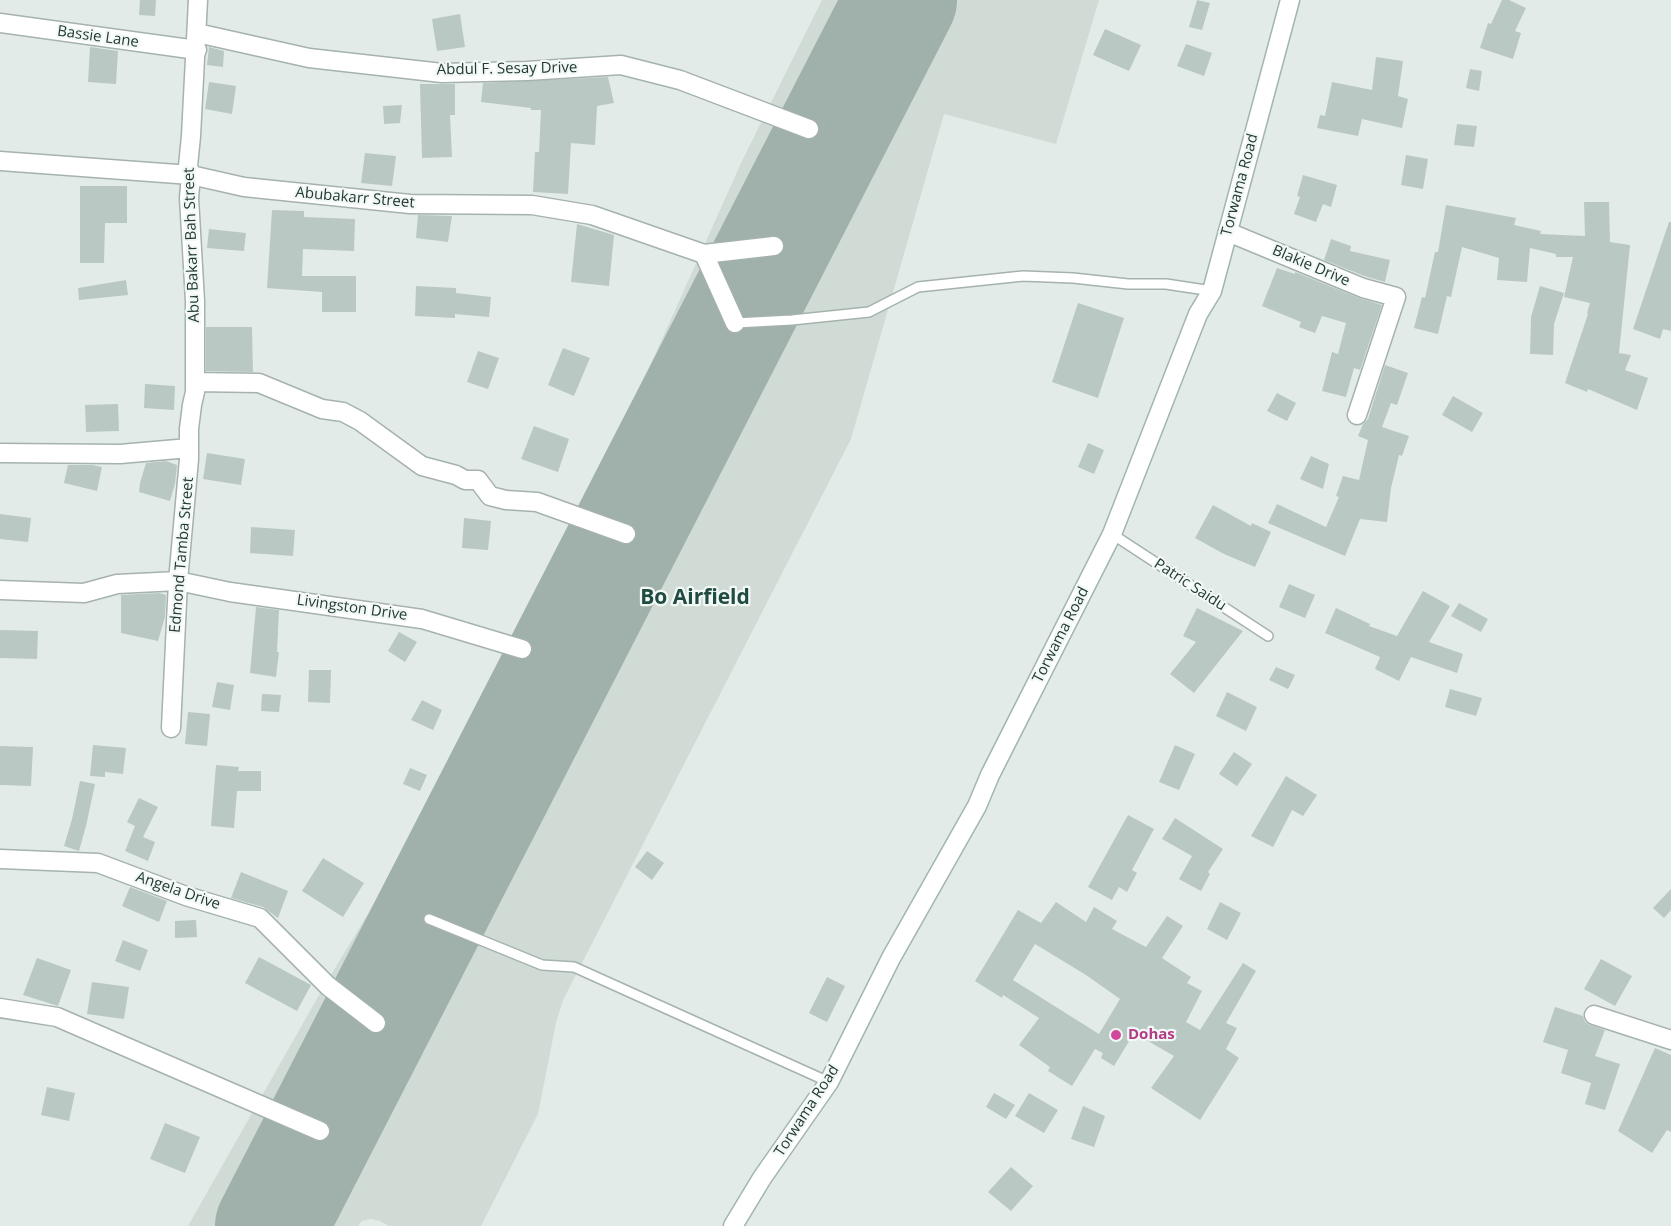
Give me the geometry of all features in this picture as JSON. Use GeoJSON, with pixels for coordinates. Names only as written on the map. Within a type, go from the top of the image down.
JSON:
{"type":"FeatureCollection","features":[{"type":"Feature","properties":{"kind":"street","name":"Abu Bakarr Bah Street"},"geometry":{"type":"LineString","coordinates":[[195,382],[195,301],[188,166],[198,0]]}},
{"type":"Feature","properties":{"kind":"street","name":"Torwama Road"},"geometry":{"type":"LineString","coordinates":[[733,1226],[762,1178],[829,1082],[891,958],[977,806],[990,775],[1112,534],[1198,314],[1212,291],[1290,0]]}},
{"type":"Feature","properties":{"kind":"street","name":"Bassie Lane"},"geometry":{"type":"LineString","coordinates":[[0,23],[197,41]]}},
{"type":"Feature","properties":{"kind":"street","name":"Abdul F. Sesay Drive"},"geometry":{"type":"LineString","coordinates":[[197,41],[309,58],[442,73],[621,65],[680,80],[809,129]]}},
{"type":"Feature","properties":{"kind":"street","name":"Abubakarr Street"},"geometry":{"type":"LineString","coordinates":[[0,161],[190,175],[244,187],[410,204],[532,205],[592,215],[704,254]]}},
{"type":"Feature","properties":{"kind":"street","name":"Blakie Drive"},"geometry":{"type":"LineString","coordinates":[[1228,232],[1363,288],[1396,297],[1357,415]]}},
{"type":"Feature","properties":{"kind":"street"},"geometry":{"type":"LineString","coordinates":[[735,323],[704,254],[774,246]]}},
{"type":"Feature","properties":{"kind":"street"},"geometry":{"type":"LineString","coordinates":[[195,382],[264,384],[322,409],[343,412],[360,421],[422,466],[456,475],[465,480],[478,480],[490,496],[506,500],[537,502],[626,534]]}},
{"type":"Feature","properties":{"kind":"street","name":"Edmond Tamba Street"},"geometry":{"type":"LineString","coordinates":[[171,728],[178,581],[189,429],[195,382]]}},
{"type":"Feature","properties":{"kind":"street"},"geometry":{"type":"LineString","coordinates":[[0,453],[120,454],[189,448]]}},
{"type":"Feature","properties":{"kind":"street","name":"Livingston Drive"},"geometry":{"type":"LineString","coordinates":[[0,590],[84,593],[117,584],[178,581],[230,592],[422,619],[522,650]]}},
{"type":"Feature","properties":{"kind":"street","name":"Angela Drive"},"geometry":{"type":"LineString","coordinates":[[0,859],[98,863],[186,896],[260,918],[328,986],[376,1023]]}},
{"type":"Feature","properties":{"kind":"street"},"geometry":{"type":"LineString","coordinates":[[0,1008],[57,1017],[320,1131]]}},
{"type":"Feature","properties":{"kind":"street"},"geometry":{"type":"LineString","coordinates":[[1594,1016],[1671,1041]]}},
{"type":"Feature","properties":{"kind":"lane"},"geometry":{"type":"LineString","coordinates":[[735,323],[869,312],[918,287],[954,281],[1023,276],[1073,278],[1128,284],[1166,284],[1212,291]]}},
{"type":"Feature","properties":{"kind":"lane","name":"Patric Saidu"},"geometry":{"type":"LineString","coordinates":[[1112,534],[1268,636]]}},
{"type":"Feature","properties":{"kind":"lane"},"geometry":{"type":"LineString","coordinates":[[429,919],[542,965],[574,967],[829,1082]]}},
{"type":"Feature","properties":{"kind":"shaded area"},"geometry":{"type":"Polygon","coordinates":[[[822,0],[1099,0],[1056,144],[944,114],[851,439],[563,1000],[556,1023],[538,1114],[481,1226],[389,1226],[371,1219],[362,1221],[358,1226],[188,1226],[323,988],[508,682],[742,161],[822,0]]]}},
{"type":"Feature","properties":{"kind":"building"},"geometry":{"type":"Polygon","coordinates":[[[140,0],[156,0],[155,16],[139,15],[140,0]]]}},
{"type":"Feature","properties":{"kind":"building"},"geometry":{"type":"Polygon","coordinates":[[[1197,0],[1210,3],[1202,30],[1189,27],[1197,0]]]}},
{"type":"Feature","properties":{"kind":"building"},"geometry":{"type":"Polygon","coordinates":[[[1502,0],[1509,0],[1526,8],[1515,31],[1521,33],[1513,59],[1480,48],[1488,23],[1491,24],[1502,0]]]}},
{"type":"Feature","properties":{"kind":"building"},"geometry":{"type":"Polygon","coordinates":[[[460,14],[465,47],[437,51],[432,19],[460,14]]]}},
{"type":"Feature","properties":{"kind":"building"},"geometry":{"type":"Polygon","coordinates":[[[1105,29],[1141,45],[1129,71],[1093,55],[1105,29]]]}},
{"type":"Feature","properties":{"kind":"building"},"geometry":{"type":"Polygon","coordinates":[[[1186,44],[1212,53],[1204,76],[1177,66],[1186,44]]]}},
{"type":"Feature","properties":{"kind":"building"},"geometry":{"type":"Polygon","coordinates":[[[90,47],[118,51],[116,84],[88,82],[90,47]]]}},
{"type":"Feature","properties":{"kind":"building"},"geometry":{"type":"Polygon","coordinates":[[[209,47],[224,51],[223,67],[207,65],[209,47]]]}},
{"type":"Feature","properties":{"kind":"building"},"geometry":{"type":"Polygon","coordinates":[[[1376,57],[1403,61],[1398,96],[1408,99],[1402,128],[1362,119],[1358,136],[1317,128],[1320,115],[1325,116],[1332,82],[1372,90],[1376,57]]]}},
{"type":"Feature","properties":{"kind":"building"},"geometry":{"type":"Polygon","coordinates":[[[1470,69],[1482,71],[1479,91],[1466,88],[1470,69]]]}},
{"type":"Feature","properties":{"kind":"building"},"geometry":{"type":"Polygon","coordinates":[[[608,77],[614,103],[597,106],[595,145],[571,143],[568,194],[533,192],[535,152],[539,152],[541,110],[481,102],[483,83],[608,77]]]}},
{"type":"Feature","properties":{"kind":"building"},"geometry":{"type":"Polygon","coordinates":[[[209,82],[236,86],[232,114],[205,109],[209,82]]]}},
{"type":"Feature","properties":{"kind":"building"},"geometry":{"type":"Polygon","coordinates":[[[420,84],[455,84],[455,115],[450,115],[452,157],[422,158],[420,84]]]}},
{"type":"Feature","properties":{"kind":"building"},"geometry":{"type":"Polygon","coordinates":[[[402,105],[400,123],[384,124],[383,106],[402,105]]]}},
{"type":"Feature","properties":{"kind":"building"},"geometry":{"type":"Polygon","coordinates":[[[1457,124],[1477,126],[1474,147],[1454,145],[1457,124]]]}},
{"type":"Feature","properties":{"kind":"building"},"geometry":{"type":"Polygon","coordinates":[[[365,153],[396,156],[392,186],[361,183],[365,153]]]}},
{"type":"Feature","properties":{"kind":"building"},"geometry":{"type":"Polygon","coordinates":[[[1406,155],[1428,159],[1423,189],[1401,185],[1406,155]]]}},
{"type":"Feature","properties":{"kind":"building"},"geometry":{"type":"Polygon","coordinates":[[[1303,175],[1337,185],[1331,207],[1323,204],[1316,222],[1294,214],[1300,197],[1297,196],[1303,175]]]}},
{"type":"Feature","properties":{"kind":"building"},"geometry":{"type":"Polygon","coordinates":[[[80,186],[127,186],[127,223],[105,223],[104,263],[80,263],[80,186]]]}},
{"type":"Feature","properties":{"kind":"building"},"geometry":{"type":"Polygon","coordinates":[[[1584,202],[1609,202],[1610,242],[1630,245],[1619,353],[1631,355],[1625,370],[1648,378],[1637,410],[1588,389],[1587,392],[1565,383],[1590,303],[1564,297],[1573,257],[1556,257],[1556,254],[1530,248],[1527,282],[1497,280],[1499,258],[1462,247],[1451,297],[1447,296],[1438,334],[1414,328],[1422,297],[1425,298],[1435,252],[1438,252],[1446,205],[1516,218],[1514,225],[1541,231],[1540,234],[1585,236],[1584,202]]]}},
{"type":"Feature","properties":{"kind":"building"},"geometry":{"type":"Polygon","coordinates":[[[272,210],[304,211],[304,217],[355,219],[354,251],[303,249],[302,276],[356,276],[356,312],[322,312],[322,292],[267,288],[272,210]]]}},
{"type":"Feature","properties":{"kind":"building"},"geometry":{"type":"Polygon","coordinates":[[[418,215],[452,216],[448,242],[416,238],[418,215]]]}},
{"type":"Feature","properties":{"kind":"building"},"geometry":{"type":"Polygon","coordinates":[[[1669,222],[1671,222],[1671,331],[1663,329],[1660,339],[1633,329],[1669,222]]]}},
{"type":"Feature","properties":{"kind":"building"},"geometry":{"type":"Polygon","coordinates":[[[577,224],[614,235],[609,286],[571,282],[577,224]]]}},
{"type":"Feature","properties":{"kind":"building"},"geometry":{"type":"Polygon","coordinates":[[[209,229],[246,233],[244,251],[207,248],[209,229]]]}},
{"type":"Feature","properties":{"kind":"building"},"geometry":{"type":"Polygon","coordinates":[[[1331,239],[1351,246],[1350,251],[1390,260],[1385,282],[1324,260],[1331,239]]]}},
{"type":"Feature","properties":{"kind":"building"},"geometry":{"type":"Polygon","coordinates":[[[1277,268],[1295,274],[1295,272],[1382,305],[1360,370],[1354,368],[1346,397],[1322,391],[1332,352],[1338,354],[1346,323],[1322,316],[1315,333],[1299,327],[1301,322],[1262,306],[1277,268]]]}},
{"type":"Feature","properties":{"kind":"building"},"geometry":{"type":"Polygon","coordinates":[[[126,280],[128,295],[79,300],[78,288],[126,280]]]}},
{"type":"Feature","properties":{"kind":"building"},"geometry":{"type":"Polygon","coordinates":[[[416,286],[456,288],[456,293],[491,297],[489,317],[455,314],[455,318],[415,316],[416,286]]]}},
{"type":"Feature","properties":{"kind":"building"},"geometry":{"type":"Polygon","coordinates":[[[1540,286],[1564,293],[1554,324],[1553,355],[1530,354],[1531,317],[1540,286]]]}},
{"type":"Feature","properties":{"kind":"building"},"geometry":{"type":"Polygon","coordinates":[[[1078,303],[1124,318],[1098,398],[1052,382],[1078,303]]]}},
{"type":"Feature","properties":{"kind":"building"},"geometry":{"type":"Polygon","coordinates":[[[206,327],[252,327],[253,372],[206,371],[206,327]]]}},
{"type":"Feature","properties":{"kind":"building"},"geometry":{"type":"Polygon","coordinates":[[[563,348],[590,358],[574,396],[548,385],[563,348]]]}},
{"type":"Feature","properties":{"kind":"building"},"geometry":{"type":"Polygon","coordinates":[[[478,351],[499,358],[488,389],[467,382],[478,351]]]}},
{"type":"Feature","properties":{"kind":"building"},"geometry":{"type":"Polygon","coordinates":[[[1385,365],[1408,373],[1397,405],[1391,403],[1382,427],[1409,436],[1402,456],[1399,455],[1391,488],[1387,522],[1360,519],[1345,556],[1268,523],[1277,504],[1326,527],[1339,497],[1336,496],[1343,476],[1359,480],[1368,440],[1358,436],[1368,419],[1385,365]]]}},
{"type":"Feature","properties":{"kind":"building"},"geometry":{"type":"Polygon","coordinates":[[[145,384],[175,386],[174,410],[144,408],[145,384]]]}},
{"type":"Feature","properties":{"kind":"building"},"geometry":{"type":"Polygon","coordinates":[[[1277,393],[1296,403],[1287,421],[1267,411],[1277,393]]]}},
{"type":"Feature","properties":{"kind":"building"},"geometry":{"type":"Polygon","coordinates":[[[1453,396],[1483,413],[1472,432],[1442,415],[1453,396]]]}},
{"type":"Feature","properties":{"kind":"building"},"geometry":{"type":"Polygon","coordinates":[[[118,404],[119,431],[86,432],[85,405],[118,404]]]}},
{"type":"Feature","properties":{"kind":"building"},"geometry":{"type":"Polygon","coordinates":[[[534,426],[569,439],[558,472],[521,459],[534,426]]]}},
{"type":"Feature","properties":{"kind":"building"},"geometry":{"type":"Polygon","coordinates":[[[1088,443],[1104,450],[1094,474],[1078,467],[1088,443]]]}},
{"type":"Feature","properties":{"kind":"building"},"geometry":{"type":"Polygon","coordinates":[[[207,453],[245,459],[241,485],[203,479],[207,453]]]}},
{"type":"Feature","properties":{"kind":"building"},"geometry":{"type":"Polygon","coordinates":[[[1311,456],[1329,464],[1323,489],[1300,479],[1311,456]]]}},
{"type":"Feature","properties":{"kind":"building"},"geometry":{"type":"Polygon","coordinates":[[[166,461],[177,465],[170,501],[139,492],[146,463],[166,461]]]}},
{"type":"Feature","properties":{"kind":"building"},"geometry":{"type":"Polygon","coordinates":[[[68,465],[102,467],[97,491],[64,483],[68,465]]]}},
{"type":"Feature","properties":{"kind":"building"},"geometry":{"type":"Polygon","coordinates":[[[1213,505],[1251,526],[1252,523],[1271,532],[1255,567],[1195,538],[1213,505]]]}},
{"type":"Feature","properties":{"kind":"building"},"geometry":{"type":"Polygon","coordinates":[[[0,514],[31,518],[28,542],[0,539],[0,514]]]}},
{"type":"Feature","properties":{"kind":"building"},"geometry":{"type":"Polygon","coordinates":[[[464,518],[491,521],[488,550],[462,548],[464,518]]]}},
{"type":"Feature","properties":{"kind":"building"},"geometry":{"type":"Polygon","coordinates":[[[251,527],[295,530],[293,556],[250,553],[251,527]]]}},
{"type":"Feature","properties":{"kind":"building"},"geometry":{"type":"Polygon","coordinates":[[[1289,584],[1315,595],[1305,618],[1279,607],[1289,584]]]}},
{"type":"Feature","properties":{"kind":"building"},"geometry":{"type":"Polygon","coordinates":[[[1423,591],[1450,606],[1429,642],[1463,654],[1457,673],[1411,657],[1399,681],[1375,669],[1380,657],[1325,633],[1336,608],[1370,624],[1369,626],[1397,636],[1423,591]]]}},
{"type":"Feature","properties":{"kind":"building"},"geometry":{"type":"Polygon","coordinates":[[[159,593],[166,595],[165,617],[158,641],[121,633],[121,595],[159,593]]]}},
{"type":"Feature","properties":{"kind":"building"},"geometry":{"type":"Polygon","coordinates":[[[1459,603],[1488,619],[1481,632],[1451,616],[1459,603]]]}},
{"type":"Feature","properties":{"kind":"building"},"geometry":{"type":"Polygon","coordinates":[[[256,607],[279,610],[277,652],[279,652],[276,677],[250,673],[256,607]]]}},
{"type":"Feature","properties":{"kind":"building"},"geometry":{"type":"Polygon","coordinates":[[[1197,608],[1243,631],[1194,693],[1170,674],[1196,642],[1183,636],[1197,608]]]}},
{"type":"Feature","properties":{"kind":"building"},"geometry":{"type":"Polygon","coordinates":[[[0,630],[38,631],[37,659],[0,658],[0,630]]]}},
{"type":"Feature","properties":{"kind":"building"},"geometry":{"type":"Polygon","coordinates":[[[399,632],[417,642],[405,662],[388,651],[399,632]]]}},
{"type":"Feature","properties":{"kind":"building"},"geometry":{"type":"Polygon","coordinates":[[[1276,667],[1295,675],[1288,689],[1269,680],[1276,667]]]}},
{"type":"Feature","properties":{"kind":"building"},"geometry":{"type":"Polygon","coordinates":[[[309,670],[331,670],[330,703],[308,702],[309,670]]]}},
{"type":"Feature","properties":{"kind":"building"},"geometry":{"type":"Polygon","coordinates":[[[217,682],[234,685],[230,710],[212,707],[217,682]]]}},
{"type":"Feature","properties":{"kind":"building"},"geometry":{"type":"Polygon","coordinates":[[[1450,689],[1482,698],[1476,716],[1445,707],[1450,689]]]}},
{"type":"Feature","properties":{"kind":"building"},"geometry":{"type":"Polygon","coordinates":[[[1227,692],[1257,707],[1246,731],[1216,716],[1227,692]]]}},
{"type":"Feature","properties":{"kind":"building"},"geometry":{"type":"Polygon","coordinates":[[[262,694],[281,695],[279,712],[261,711],[262,694]]]}},
{"type":"Feature","properties":{"kind":"building"},"geometry":{"type":"Polygon","coordinates":[[[422,700],[442,710],[433,730],[411,720],[422,700]]]}},
{"type":"Feature","properties":{"kind":"building"},"geometry":{"type":"Polygon","coordinates":[[[188,712],[210,714],[207,746],[185,744],[188,712]]]}},
{"type":"Feature","properties":{"kind":"building"},"geometry":{"type":"Polygon","coordinates":[[[93,745],[126,748],[123,774],[105,772],[105,777],[90,776],[93,745]]]}},
{"type":"Feature","properties":{"kind":"building"},"geometry":{"type":"Polygon","coordinates":[[[1175,745],[1195,754],[1179,790],[1159,782],[1175,745]]]}},
{"type":"Feature","properties":{"kind":"building"},"geometry":{"type":"Polygon","coordinates":[[[0,746],[33,747],[31,786],[0,785],[0,746]]]}},
{"type":"Feature","properties":{"kind":"building"},"geometry":{"type":"Polygon","coordinates":[[[1234,752],[1252,764],[1237,786],[1219,774],[1234,752]]]}},
{"type":"Feature","properties":{"kind":"building"},"geometry":{"type":"Polygon","coordinates":[[[216,765],[239,767],[238,771],[261,771],[261,791],[237,791],[234,828],[211,826],[216,765]]]}},
{"type":"Feature","properties":{"kind":"building"},"geometry":{"type":"Polygon","coordinates":[[[410,768],[427,775],[420,791],[403,784],[410,768]]]}},
{"type":"Feature","properties":{"kind":"building"},"geometry":{"type":"Polygon","coordinates":[[[1286,776],[1317,795],[1303,816],[1292,810],[1273,847],[1251,836],[1286,776]]]}},
{"type":"Feature","properties":{"kind":"building"},"geometry":{"type":"Polygon","coordinates":[[[80,781],[95,784],[79,851],[64,846],[80,781]]]}},
{"type":"Feature","properties":{"kind":"building"},"geometry":{"type":"Polygon","coordinates":[[[139,798],[158,807],[143,837],[155,842],[148,861],[125,851],[135,826],[127,822],[139,798]]]}},
{"type":"Feature","properties":{"kind":"building"},"geometry":{"type":"Polygon","coordinates":[[[1128,815],[1154,829],[1132,870],[1137,873],[1127,892],[1119,887],[1112,900],[1088,887],[1128,815]]]}},
{"type":"Feature","properties":{"kind":"building"},"geometry":{"type":"Polygon","coordinates":[[[1175,818],[1223,849],[1208,872],[1210,874],[1201,891],[1179,879],[1192,856],[1162,839],[1175,818]]]}},
{"type":"Feature","properties":{"kind":"building"},"geometry":{"type":"Polygon","coordinates":[[[647,851],[664,863],[652,880],[635,867],[647,851]]]}},
{"type":"Feature","properties":{"kind":"building"},"geometry":{"type":"Polygon","coordinates":[[[323,858],[364,883],[343,917],[302,891],[323,858]]]}},
{"type":"Feature","properties":{"kind":"building"},"geometry":{"type":"Polygon","coordinates":[[[241,872],[288,891],[278,918],[263,907],[231,898],[241,872]]]}},
{"type":"Feature","properties":{"kind":"building"},"geometry":{"type":"Polygon","coordinates":[[[130,887],[167,901],[159,922],[122,906],[130,887]]]}},
{"type":"Feature","properties":{"kind":"building"},"geometry":{"type":"Polygon","coordinates":[[[1671,889],[1671,910],[1664,918],[1653,908],[1671,889]]]}},
{"type":"Feature","properties":{"kind":"building"},"geometry":{"type":"Polygon","coordinates":[[[1056,902],[1086,922],[1094,907],[1117,921],[1112,929],[1146,947],[1167,916],[1183,926],[1162,958],[1191,977],[1187,983],[1202,991],[1186,1022],[1200,1030],[1243,963],[1256,971],[1226,1023],[1237,1028],[1226,1049],[1239,1058],[1200,1120],[1151,1088],[1174,1056],[1134,1033],[1114,1066],[1101,1058],[1103,1053],[1095,1049],[1072,1086],[1048,1071],[1050,1067],[1019,1045],[1039,1018],[1003,995],[1002,998],[975,981],[1018,910],[1041,923],[1056,902]],[[1035,944],[1013,980],[1099,1034],[1120,999],[1035,944]]]}},
{"type":"Feature","properties":{"kind":"building"},"geometry":{"type":"Polygon","coordinates":[[[1220,902],[1241,913],[1227,940],[1207,929],[1220,902]]]}},
{"type":"Feature","properties":{"kind":"building"},"geometry":{"type":"Polygon","coordinates":[[[196,920],[197,937],[175,938],[175,921],[196,920]]]}},
{"type":"Feature","properties":{"kind":"building"},"geometry":{"type":"Polygon","coordinates":[[[123,940],[148,950],[140,971],[115,961],[123,940]]]}},
{"type":"Feature","properties":{"kind":"building"},"geometry":{"type":"Polygon","coordinates":[[[259,957],[311,985],[297,1011],[245,983],[259,957]]]}},
{"type":"Feature","properties":{"kind":"building"},"geometry":{"type":"Polygon","coordinates":[[[37,958],[71,970],[58,1006],[23,995],[37,958]]]}},
{"type":"Feature","properties":{"kind":"building"},"geometry":{"type":"Polygon","coordinates":[[[1601,959],[1632,976],[1615,1006],[1584,989],[1601,959]]]}},
{"type":"Feature","properties":{"kind":"building"},"geometry":{"type":"Polygon","coordinates":[[[827,977],[845,986],[827,1022],[809,1013],[827,977]]]}},
{"type":"Feature","properties":{"kind":"building"},"geometry":{"type":"Polygon","coordinates":[[[92,982],[129,987],[124,1019],[87,1014],[92,982]]]}},
{"type":"Feature","properties":{"kind":"building"},"geometry":{"type":"Polygon","coordinates":[[[1555,1007],[1583,1016],[1585,1022],[1605,1030],[1595,1056],[1620,1064],[1605,1110],[1585,1104],[1591,1083],[1561,1073],[1568,1050],[1543,1042],[1555,1007]]]}},
{"type":"Feature","properties":{"kind":"building"},"geometry":{"type":"Polygon","coordinates":[[[1655,1048],[1671,1055],[1671,1132],[1667,1130],[1652,1153],[1618,1131],[1655,1048]]]}},
{"type":"Feature","properties":{"kind":"building"},"geometry":{"type":"Polygon","coordinates":[[[47,1087],[75,1093],[69,1121],[41,1115],[47,1087]]]}},
{"type":"Feature","properties":{"kind":"building"},"geometry":{"type":"Polygon","coordinates":[[[994,1093],[1015,1105],[1006,1119],[986,1107],[994,1093]]]}},
{"type":"Feature","properties":{"kind":"building"},"geometry":{"type":"Polygon","coordinates":[[[1029,1093],[1058,1110],[1044,1133],[1015,1116],[1029,1093]]]}},
{"type":"Feature","properties":{"kind":"building"},"geometry":{"type":"Polygon","coordinates":[[[1083,1106],[1105,1116],[1094,1147],[1071,1139],[1083,1106]]]}},
{"type":"Feature","properties":{"kind":"building"},"geometry":{"type":"Polygon","coordinates":[[[165,1123],[200,1137],[185,1173],[150,1159],[165,1123]]]}},
{"type":"Feature","properties":{"kind":"building"},"geometry":{"type":"Polygon","coordinates":[[[1011,1167],[1033,1186],[1011,1211],[988,1192],[1011,1167]]]}},
{"type":"Feature","properties":{"kind":"runway"},"geometry":{"type":"LineString","coordinates":[[271,1226],[901,0]]}},
{"type":"Feature","properties":{"kind":"place","name":"Dohas"},"geometry":{"type":"Point","coordinates":[1116,1035]}},
{"type":"Feature","properties":{"kind":"district","name":"Bo Airfield"},"geometry":{"type":"Point","coordinates":[695,598]}}]}
